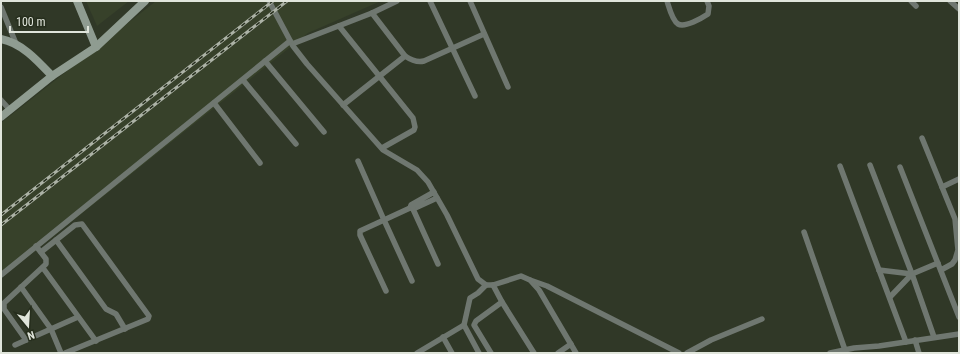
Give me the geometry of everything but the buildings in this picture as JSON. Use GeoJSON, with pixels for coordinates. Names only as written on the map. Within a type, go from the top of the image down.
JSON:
{"type":"FeatureCollection","features":[{"type":"Feature","properties":{"kind":"main road"},"geometry":{"type":"LineString","coordinates":[[76,1],[96,47]]}},
{"type":"Feature","properties":{"kind":"main road"},"geometry":{"type":"LineString","coordinates":[[1,117],[52,76],[96,47],[146,1]]}},
{"type":"Feature","properties":{"kind":"main road"},"geometry":{"type":"LineString","coordinates":[[1,39],[7,40],[32,55],[52,76]]}},
{"type":"Feature","properties":{"kind":"street"},"geometry":{"type":"LineString","coordinates":[[269,1],[291,42],[307,64],[382,148],[417,170],[428,182],[447,215],[478,279],[486,285],[493,285],[521,276],[547,286],[679,353]]}},
{"type":"Feature","properties":{"kind":"street"},"geometry":{"type":"LineString","coordinates":[[1,275],[265,61],[291,42],[339,26],[397,1]]}},
{"type":"Feature","properties":{"kind":"street"},"geometry":{"type":"LineString","coordinates":[[430,1],[474,96]]}},
{"type":"Feature","properties":{"kind":"street"},"geometry":{"type":"LineString","coordinates":[[470,1],[508,87]]}},
{"type":"Feature","properties":{"kind":"street"},"geometry":{"type":"LineString","coordinates":[[666,1],[678,24],[687,25],[708,14],[709,6],[706,1]]}},
{"type":"Feature","properties":{"kind":"street"},"geometry":{"type":"LineString","coordinates":[[911,1],[916,6]]}},
{"type":"Feature","properties":{"kind":"street"},"geometry":{"type":"LineString","coordinates":[[950,1],[959,9]]}},
{"type":"Feature","properties":{"kind":"street"},"geometry":{"type":"LineString","coordinates":[[1,7],[17,46]]}},
{"type":"Feature","properties":{"kind":"street"},"geometry":{"type":"LineString","coordinates":[[372,13],[405,56],[414,61],[421,62],[484,34]]}},
{"type":"Feature","properties":{"kind":"street"},"geometry":{"type":"LineString","coordinates":[[339,26],[413,118],[415,127],[414,130],[382,148]]}},
{"type":"Feature","properties":{"kind":"street"},"geometry":{"type":"LineString","coordinates":[[343,104],[405,56]]}},
{"type":"Feature","properties":{"kind":"street"},"geometry":{"type":"LineString","coordinates":[[265,61],[324,132]]}},
{"type":"Feature","properties":{"kind":"street"},"geometry":{"type":"LineString","coordinates":[[243,80],[296,144]]}},
{"type":"Feature","properties":{"kind":"street"},"geometry":{"type":"LineString","coordinates":[[1,100],[10,110]]}},
{"type":"Feature","properties":{"kind":"street"},"geometry":{"type":"LineString","coordinates":[[214,103],[260,163]]}},
{"type":"Feature","properties":{"kind":"street"},"geometry":{"type":"LineString","coordinates":[[922,138],[955,219],[958,250],[956,260],[941,270]]}},
{"type":"Feature","properties":{"kind":"street"},"geometry":{"type":"LineString","coordinates":[[358,161],[412,281]]}},
{"type":"Feature","properties":{"kind":"street"},"geometry":{"type":"LineString","coordinates":[[870,165],[912,274],[934,337]]}},
{"type":"Feature","properties":{"kind":"street"},"geometry":{"type":"LineString","coordinates":[[840,166],[906,342]]}},
{"type":"Feature","properties":{"kind":"street"},"geometry":{"type":"LineString","coordinates":[[900,166],[959,317]]}},
{"type":"Feature","properties":{"kind":"street"},"geometry":{"type":"LineString","coordinates":[[942,186],[959,179]]}},
{"type":"Feature","properties":{"kind":"street"},"geometry":{"type":"LineString","coordinates":[[434,192],[411,204],[438,264]]}},
{"type":"Feature","properties":{"kind":"street"},"geometry":{"type":"LineString","coordinates":[[386,291],[359,232],[437,198]]}},
{"type":"Feature","properties":{"kind":"street"},"geometry":{"type":"LineString","coordinates":[[41,252],[75,225],[84,225],[148,313],[148,319],[65,353]]}},
{"type":"Feature","properties":{"kind":"street"},"geometry":{"type":"LineString","coordinates":[[804,232],[845,350]]}},
{"type":"Feature","properties":{"kind":"street"},"geometry":{"type":"LineString","coordinates":[[56,240],[106,308],[116,314],[125,328]]}},
{"type":"Feature","properties":{"kind":"street"},"geometry":{"type":"LineString","coordinates":[[26,340],[3,306],[5,300],[46,264],[47,261],[36,246]]}},
{"type":"Feature","properties":{"kind":"street"},"geometry":{"type":"LineString","coordinates":[[890,297],[912,274],[938,263]]}},
{"type":"Feature","properties":{"kind":"street"},"geometry":{"type":"LineString","coordinates":[[43,268],[96,341]]}},
{"type":"Feature","properties":{"kind":"street"},"geometry":{"type":"LineString","coordinates":[[879,270],[912,274]]}},
{"type":"Feature","properties":{"kind":"street"},"geometry":{"type":"LineString","coordinates":[[530,280],[539,290],[576,353]]}},
{"type":"Feature","properties":{"kind":"street"},"geometry":{"type":"LineString","coordinates":[[479,353],[464,326],[470,298],[486,285]]}},
{"type":"Feature","properties":{"kind":"street"},"geometry":{"type":"LineString","coordinates":[[493,285],[534,353]]}},
{"type":"Feature","properties":{"kind":"street"},"geometry":{"type":"LineString","coordinates":[[21,287],[51,329],[61,353]]}},
{"type":"Feature","properties":{"kind":"street"},"geometry":{"type":"LineString","coordinates":[[491,353],[474,325],[476,321],[502,302]]}},
{"type":"Feature","properties":{"kind":"street"},"geometry":{"type":"LineString","coordinates":[[15,345],[78,317]]}},
{"type":"Feature","properties":{"kind":"street"},"geometry":{"type":"LineString","coordinates":[[687,353],[711,340],[762,319]]}},
{"type":"Feature","properties":{"kind":"street"},"geometry":{"type":"LineString","coordinates":[[419,352],[464,326]]}},
{"type":"Feature","properties":{"kind":"street"},"geometry":{"type":"LineString","coordinates":[[830,353],[845,350],[855,351],[959,334]]}},
{"type":"Feature","properties":{"kind":"street"},"geometry":{"type":"LineString","coordinates":[[443,337],[452,353]]}},
{"type":"Feature","properties":{"kind":"street"},"geometry":{"type":"LineString","coordinates":[[915,340],[919,353]]}},
{"type":"Feature","properties":{"kind":"street"},"geometry":{"type":"LineString","coordinates":[[558,353],[571,344]]}},
{"type":"Feature","properties":{"kind":"shaded area"},"geometry":{"type":"Polygon","coordinates":[[[86,1],[129,1],[97,26],[86,1]]]}},
{"type":"Feature","properties":{"kind":"shaded area"},"geometry":{"type":"Polygon","coordinates":[[[156,1],[381,1],[308,33],[1,278],[1,123],[156,1]]]}},
{"type":"Feature","properties":{"kind":"railway"},"geometry":{"type":"LineString","coordinates":[[1,215],[273,1]]}},
{"type":"Feature","properties":{"kind":"railway"},"geometry":{"type":"LineString","coordinates":[[1,225],[287,1]]}}]}
